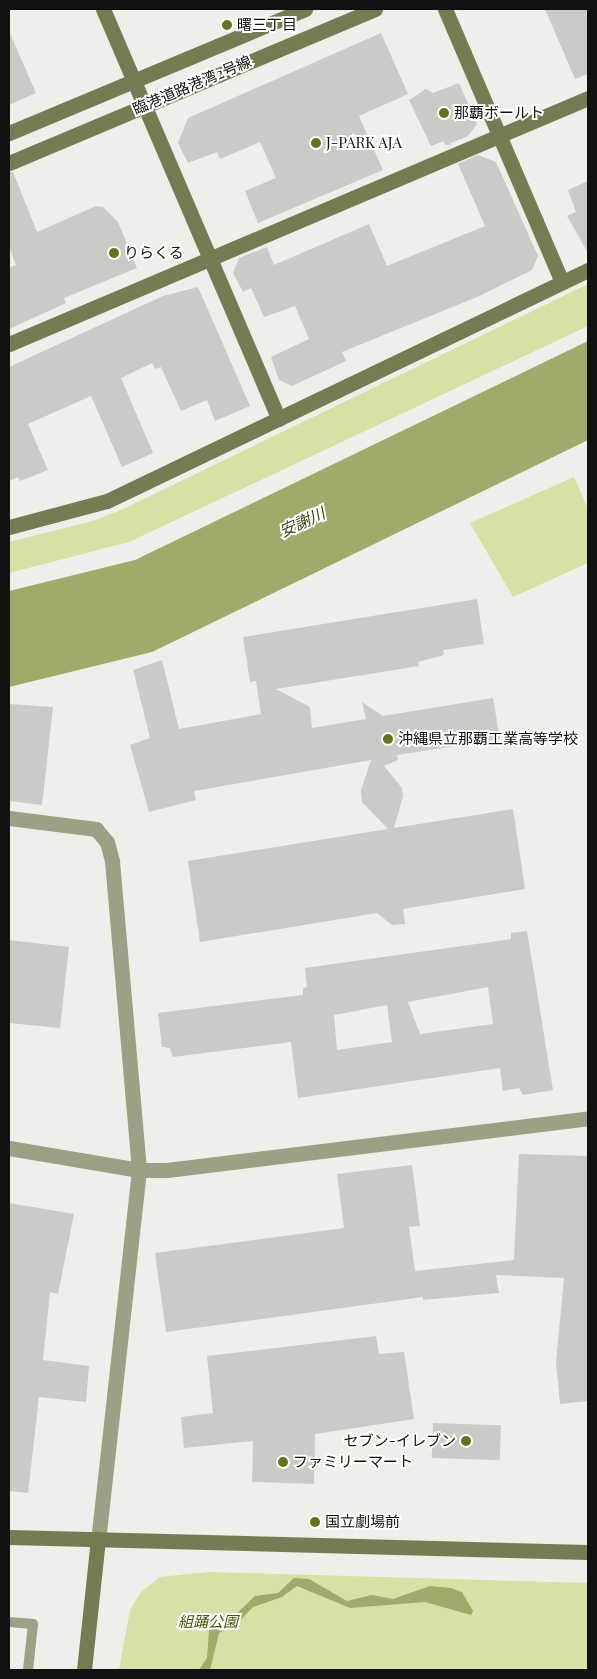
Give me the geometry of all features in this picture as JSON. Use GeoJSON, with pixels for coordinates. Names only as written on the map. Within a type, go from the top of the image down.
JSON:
{"type":"FeatureCollection","features":[{"type":"Feature","properties":{"kind":"street"},"geometry":{"type":"LineString","coordinates":[[103,9],[145,105],[208,259],[279,418]]}},
{"type":"Feature","properties":{"kind":"street","name":"臨港道路港湾2号線"},"geometry":{"type":"LineString","coordinates":[[9,133],[305,9]]}},
{"type":"Feature","properties":{"kind":"street","name":"臨港道路港湾2号線"},"geometry":{"type":"LineString","coordinates":[[9,163],[375,9]]}},
{"type":"Feature","properties":{"kind":"street"},"geometry":{"type":"LineString","coordinates":[[445,9],[562,282]]}},
{"type":"Feature","properties":{"kind":"street"},"geometry":{"type":"LineString","coordinates":[[9,344],[588,98]]}},
{"type":"Feature","properties":{"kind":"street"},"geometry":{"type":"LineString","coordinates":[[9,527],[107,501],[588,270]]}},
{"type":"Feature","properties":{"kind":"street"},"geometry":{"type":"LineString","coordinates":[[9,818],[84,825],[96,830],[107,842],[138,1170],[84,1670]]}},
{"type":"Feature","properties":{"kind":"street"},"geometry":{"type":"LineString","coordinates":[[9,1148],[138,1170],[588,1118]]}},
{"type":"Feature","properties":{"kind":"street"},"geometry":{"type":"LineString","coordinates":[[9,1537],[588,1552]]}},
{"type":"Feature","properties":{"kind":"lane"},"geometry":{"type":"LineString","coordinates":[[9,1622],[32,1624],[28,1670]]}},
{"type":"Feature","properties":{"kind":"green space"},"geometry":{"type":"Polygon","coordinates":[[[588,284],[588,326],[129,542],[9,573],[9,542],[93,521],[123,509],[588,284]]]}},
{"type":"Feature","properties":{"kind":"green space"},"geometry":{"type":"Polygon","coordinates":[[[574,477],[588,509],[588,563],[513,597],[470,523],[574,477]]]}},
{"type":"Feature","properties":{"kind":"green space","name":"組踊公園"},"geometry":{"type":"Polygon","coordinates":[[[209,1572],[588,1583],[588,1670],[119,1670],[130,1610],[141,1592],[160,1577],[209,1572]]]}},
{"type":"Feature","properties":{"kind":"water","name":"安謝川"},"geometry":{"type":"Polygon","coordinates":[[[588,341],[588,440],[152,652],[9,687],[9,591],[135,560],[588,341]]]}},
{"type":"Feature","properties":{"kind":"water"},"geometry":{"type":"Polygon","coordinates":[[[294,1578],[309,1579],[347,1601],[372,1595],[393,1599],[430,1586],[451,1588],[462,1592],[473,1611],[471,1615],[425,1602],[350,1608],[297,1586],[282,1597],[253,1607],[236,1625],[219,1633],[210,1670],[199,1670],[207,1658],[209,1630],[235,1615],[255,1596],[278,1593],[294,1578]]]}},
{"type":"Feature","properties":{"kind":"building"},"geometry":{"type":"Polygon","coordinates":[[[545,9],[588,9],[588,74],[575,79],[545,9]]]}},
{"type":"Feature","properties":{"kind":"building"},"geometry":{"type":"Polygon","coordinates":[[[9,31],[36,93],[9,105],[9,31]]]}},
{"type":"Feature","properties":{"kind":"building","name":"J-PARK AJA"},"geometry":{"type":"Polygon","coordinates":[[[381,33],[408,94],[359,116],[383,170],[258,223],[245,191],[276,178],[260,142],[220,159],[217,152],[188,163],[178,143],[188,118],[381,33]]]}},
{"type":"Feature","properties":{"kind":"building","name":"那覇ボールト"},"geometry":{"type":"Polygon","coordinates":[[[459,83],[477,124],[468,136],[449,144],[453,145],[445,145],[444,141],[431,146],[409,100],[426,89],[433,93],[459,83]]]}},
{"type":"Feature","properties":{"kind":"building"},"geometry":{"type":"Polygon","coordinates":[[[478,155],[496,162],[538,256],[532,270],[477,297],[342,352],[346,361],[292,386],[279,380],[271,357],[309,339],[295,306],[264,317],[251,288],[243,292],[233,273],[239,258],[267,247],[274,265],[369,224],[387,266],[485,226],[458,164],[478,155]]]}},
{"type":"Feature","properties":{"kind":"building"},"geometry":{"type":"Polygon","coordinates":[[[9,172],[13,172],[37,232],[96,206],[103,207],[118,222],[137,268],[64,298],[66,303],[9,329],[9,268],[16,265],[9,246],[9,172]]]}},
{"type":"Feature","properties":{"kind":"building"},"geometry":{"type":"Polygon","coordinates":[[[588,181],[588,253],[567,216],[576,212],[568,190],[588,181]]]}},
{"type":"Feature","properties":{"kind":"building"},"geometry":{"type":"Polygon","coordinates":[[[198,287],[250,406],[215,421],[207,400],[181,411],[161,367],[155,369],[152,363],[121,378],[153,453],[122,467],[91,396],[28,424],[48,470],[20,481],[18,477],[9,481],[9,367],[163,296],[198,287]]]}},
{"type":"Feature","properties":{"kind":"building"},"geometry":{"type":"Polygon","coordinates":[[[477,599],[484,644],[443,650],[444,655],[418,662],[419,666],[276,689],[310,707],[312,728],[366,719],[362,702],[383,716],[493,698],[500,739],[397,755],[398,760],[384,766],[402,788],[403,796],[394,828],[513,809],[525,889],[403,909],[405,924],[392,925],[377,913],[200,942],[188,861],[388,829],[362,802],[361,790],[371,760],[194,791],[196,800],[149,812],[130,745],[150,738],[133,670],[162,660],[179,729],[261,714],[256,681],[250,682],[243,637],[477,599]]]}},
{"type":"Feature","properties":{"kind":"building"},"geometry":{"type":"Polygon","coordinates":[[[9,704],[53,707],[42,805],[9,801],[9,704]]]}},
{"type":"Feature","properties":{"kind":"building"},"geometry":{"type":"Polygon","coordinates":[[[527,931],[553,1090],[523,1095],[519,1088],[503,1091],[500,1068],[298,1098],[291,1042],[173,1057],[170,1048],[162,1047],[158,1013],[303,995],[303,988],[307,987],[305,968],[511,939],[511,933],[527,931]],[[488,987],[408,1002],[420,1034],[493,1024],[488,987]],[[387,1005],[334,1015],[337,1050],[392,1042],[387,1005]]]}},
{"type":"Feature","properties":{"kind":"building"},"geometry":{"type":"Polygon","coordinates":[[[9,940],[69,947],[60,1028],[9,1023],[9,940]]]}},
{"type":"Feature","properties":{"kind":"building"},"geometry":{"type":"Polygon","coordinates":[[[519,1154],[588,1156],[588,1401],[560,1404],[556,1362],[564,1278],[496,1275],[499,1293],[423,1300],[423,1297],[166,1332],[155,1253],[344,1228],[337,1174],[412,1165],[420,1226],[409,1227],[415,1271],[514,1260],[519,1154]]]}},
{"type":"Feature","properties":{"kind":"building"},"geometry":{"type":"Polygon","coordinates":[[[9,1203],[74,1214],[58,1294],[50,1292],[43,1360],[89,1366],[86,1402],[39,1397],[28,1493],[9,1491],[9,1203]]]}},
{"type":"Feature","properties":{"kind":"building"},"geometry":{"type":"Polygon","coordinates":[[[376,1336],[379,1354],[404,1352],[414,1419],[315,1434],[314,1484],[252,1482],[253,1441],[184,1448],[181,1417],[213,1413],[207,1356],[376,1336]]]}},
{"type":"Feature","properties":{"kind":"building","name":"セブン-イレブン"},"geometry":{"type":"Polygon","coordinates":[[[433,1423],[501,1425],[500,1460],[432,1458],[433,1423]]]}},
{"type":"Feature","properties":{"kind":"place","name":"曙三丁目"},"geometry":{"type":"Point","coordinates":[227,25]}},
{"type":"Feature","properties":{"kind":"place","name":"那覇ボールト"},"geometry":{"type":"Point","coordinates":[444,113]}},
{"type":"Feature","properties":{"kind":"place","name":"J-PARK AJA"},"geometry":{"type":"Point","coordinates":[316,143]}},
{"type":"Feature","properties":{"kind":"place","name":"りらくる"},"geometry":{"type":"Point","coordinates":[114,253]}},
{"type":"Feature","properties":{"kind":"place","name":"沖縄県立那覇工業高等学校"},"geometry":{"type":"Point","coordinates":[388,739]}},
{"type":"Feature","properties":{"kind":"place","name":"セブン-イレブン"},"geometry":{"type":"Point","coordinates":[466,1441]}},
{"type":"Feature","properties":{"kind":"place","name":"ファミリーマート"},"geometry":{"type":"Point","coordinates":[283,1462]}},
{"type":"Feature","properties":{"kind":"place","name":"国立劇場前"},"geometry":{"type":"Point","coordinates":[315,1522]}}]}
